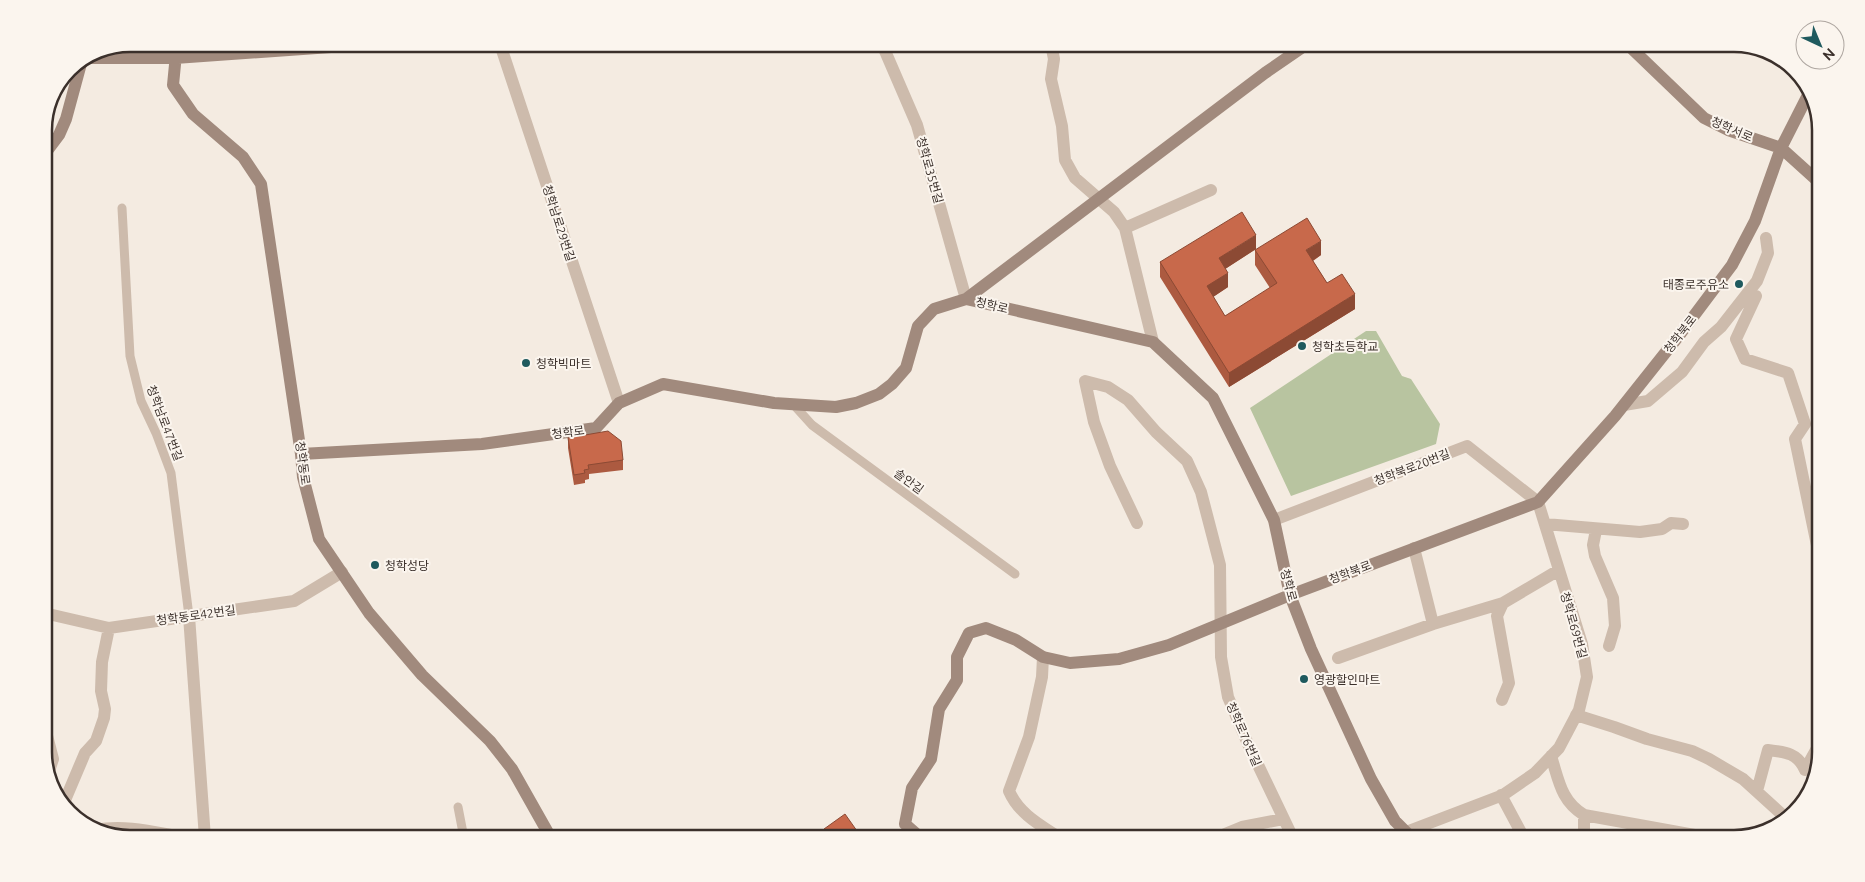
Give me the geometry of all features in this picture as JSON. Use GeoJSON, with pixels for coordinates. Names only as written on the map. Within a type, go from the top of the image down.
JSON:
{"type":"FeatureCollection","features":[{"type":"Feature","properties":{"kind":"street","name":"청학동로"},"geometry":{"type":"LineString","coordinates":[[176,52],[173,85],[193,114],[242,156],[261,184],[303,477],[319,540],[369,613],[422,675],[490,741],[512,769],[546,830]]}},
{"type":"Feature","properties":{"kind":"street"},"geometry":{"type":"LineString","coordinates":[[100,58],[175,58],[260,52]]}},
{"type":"Feature","properties":{"kind":"street","name":"청학남로29번길"},"geometry":{"type":"LineString","coordinates":[[503,52],[619,403]]}},
{"type":"Feature","properties":{"kind":"street","name":"청학로35번길"},"geometry":{"type":"LineString","coordinates":[[885,52],[917,125],[966,300]]}},
{"type":"Feature","properties":{"kind":"street"},"geometry":{"type":"LineString","coordinates":[[1053,52],[1054,59],[1051,79],[1062,126],[1065,160],[1075,178],[1114,212],[1125,228],[1152,342]]}},
{"type":"Feature","properties":{"kind":"street"},"geometry":{"type":"LineString","coordinates":[[966,300],[1265,73],[1295,52]]}},
{"type":"Feature","properties":{"kind":"street","name":"청학서로"},"geometry":{"type":"LineString","coordinates":[[1636,52],[1704,118],[1728,130],[1781,148],[1812,176]]}},
{"type":"Feature","properties":{"kind":"street"},"geometry":{"type":"LineString","coordinates":[[53,143],[66,119],[79,72]]}},
{"type":"Feature","properties":{"kind":"street","name":"청학북로"},"geometry":{"type":"LineString","coordinates":[[912,830],[905,824],[912,788],[931,759],[939,709],[958,680],[956,657],[969,633],[986,628],[1016,640],[1043,657],[1070,663],[1119,659],[1169,645],[1290,595],[1538,502],[1624,404],[1732,265],[1755,221],[1781,148],[1806,100]]}},
{"type":"Feature","properties":{"kind":"street"},"geometry":{"type":"LineString","coordinates":[[1125,228],[1211,190]]}},
{"type":"Feature","properties":{"kind":"street"},"geometry":{"type":"LineString","coordinates":[[1624,404],[1648,402],[1682,372],[1704,342],[1721,327],[1757,281],[1768,253],[1766,238]]}},
{"type":"Feature","properties":{"kind":"street"},"geometry":{"type":"LineString","coordinates":[[1756,296],[1736,339],[1745,359],[1788,373],[1792,382],[1805,424],[1795,439],[1812,521]]}},
{"type":"Feature","properties":{"kind":"street","name":"청학로"},"geometry":{"type":"LineString","coordinates":[[301,454],[482,444],[596,428],[619,403],[663,384],[793,404],[836,407],[856,403],[879,394],[892,384],[906,368],[918,326],[934,310],[966,300],[1152,342],[1213,398],[1274,520],[1290,595],[1311,649],[1371,779],[1395,821],[1404,830]]}},
{"type":"Feature","properties":{"kind":"street"},"geometry":{"type":"LineString","coordinates":[[1713,334],[1736,339]]}},
{"type":"Feature","properties":{"kind":"street","name":"청학로76번길"},"geometry":{"type":"LineString","coordinates":[[1137,523],[1100,440],[1085,381],[1108,387],[1128,400],[1156,432],[1187,461],[1201,492],[1220,565],[1221,657],[1228,698],[1289,830]]}},
{"type":"Feature","properties":{"kind":"street","name":"청학북로20번길"},"geometry":{"type":"LineString","coordinates":[[1274,520],[1467,446],[1538,502]]}},
{"type":"Feature","properties":{"kind":"street","name":"청학로69번길"},"geometry":{"type":"LineString","coordinates":[[1420,830],[1501,795],[1535,773],[1560,748],[1576,715],[1587,677],[1582,644],[1538,502]]}},
{"type":"Feature","properties":{"kind":"street"},"geometry":{"type":"LineString","coordinates":[[1545,524],[1596,530],[1640,532],[1662,529],[1672,523],[1683,524]]}},
{"type":"Feature","properties":{"kind":"street"},"geometry":{"type":"LineString","coordinates":[[1596,530],[1593,545],[1595,556],[1613,598],[1615,626],[1609,646]]}},
{"type":"Feature","properties":{"kind":"street"},"geometry":{"type":"LineString","coordinates":[[1414,548],[1433,624]]}},
{"type":"Feature","properties":{"kind":"street"},"geometry":{"type":"LineString","coordinates":[[1338,658],[1433,624],[1503,603],[1559,570]]}},
{"type":"Feature","properties":{"kind":"street","name":"청학동로42번길"},"geometry":{"type":"LineString","coordinates":[[53,615],[109,628],[294,601],[342,572]]}},
{"type":"Feature","properties":{"kind":"street"},"geometry":{"type":"LineString","coordinates":[[1502,700],[1509,683],[1497,616],[1503,603]]}},
{"type":"Feature","properties":{"kind":"street"},"geometry":{"type":"LineString","coordinates":[[189,616],[204,830]]}},
{"type":"Feature","properties":{"kind":"street"},"geometry":{"type":"LineString","coordinates":[[67,796],[85,753],[96,741],[104,718],[105,709],[101,691],[102,662],[109,628]]}},
{"type":"Feature","properties":{"kind":"street"},"geometry":{"type":"LineString","coordinates":[[1043,657],[1042,677],[1029,737],[1009,791],[1016,805],[1048,830]]}},
{"type":"Feature","properties":{"kind":"street"},"geometry":{"type":"LineString","coordinates":[[1576,715],[1647,740],[1692,751],[1724,768],[1757,791],[1781,814]]}},
{"type":"Feature","properties":{"kind":"street"},"geometry":{"type":"LineString","coordinates":[[1757,791],[1768,750],[1793,754],[1801,761],[1805,770],[1812,758]]}},
{"type":"Feature","properties":{"kind":"street"},"geometry":{"type":"LineString","coordinates":[[1551,756],[1564,796],[1572,808],[1584,815],[1667,830]]}},
{"type":"Feature","properties":{"kind":"street"},"geometry":{"type":"LineString","coordinates":[[1501,795],[1520,830]]}},
{"type":"Feature","properties":{"kind":"street"},"geometry":{"type":"LineString","coordinates":[[1584,815],[1584,830]]}},
{"type":"Feature","properties":{"kind":"street"},"geometry":{"type":"LineString","coordinates":[[1235,830],[1283,819]]}},
{"type":"Feature","properties":{"kind":"street"},"geometry":{"type":"LineString","coordinates":[[115,828],[146,830]]}},
{"type":"Feature","properties":{"kind":"lane","name":"청학남로47번길"},"geometry":{"type":"LineString","coordinates":[[122,208],[130,356],[141,402],[156,433],[171,473],[189,616]]}},
{"type":"Feature","properties":{"kind":"lane","name":"솔안길"},"geometry":{"type":"LineString","coordinates":[[793,404],[812,425],[1015,574]]}},
{"type":"Feature","properties":{"kind":"lane"},"geometry":{"type":"LineString","coordinates":[[458,807],[465,830]]}},
{"type":"Feature","properties":{"kind":"green space"},"geometry":{"type":"Polygon","coordinates":[[[1366,331],[1376,331],[1402,376],[1411,379],[1440,424],[1436,444],[1291,496],[1250,408],[1366,331]]]}},
{"type":"Feature","properties":{"kind":"building"},"geometry":{"type":"Polygon","coordinates":[[[1242,212],[1256,235],[1219,258],[1228,273],[1207,286],[1225,316],[1277,283],[1255,250],[1307,218],[1321,241],[1306,250],[1327,283],[1342,274],[1355,294],[1229,373],[1160,262],[1242,212]]]}},
{"type":"Feature","properties":{"kind":"building"},"geometry":{"type":"Polygon","coordinates":[[[608,431],[621,441],[623,460],[588,465],[589,469],[584,470],[585,473],[574,475],[568,438],[608,431]]]}},
{"type":"Feature","properties":{"kind":"building"},"geometry":{"type":"Polygon","coordinates":[[[845,814],[856,830],[825,830],[845,814]]]}},
{"type":"Feature","properties":{"kind":"place","name":"태종로주유소"},"geometry":{"type":"Point","coordinates":[1739,284]}},
{"type":"Feature","properties":{"kind":"place","name":"청학초등학교"},"geometry":{"type":"Point","coordinates":[1302,346]}},
{"type":"Feature","properties":{"kind":"place","name":"청학빅마트"},"geometry":{"type":"Point","coordinates":[526,363]}},
{"type":"Feature","properties":{"kind":"place","name":"청학성당"},"geometry":{"type":"Point","coordinates":[375,565]}},
{"type":"Feature","properties":{"kind":"place","name":"영광할인마트"},"geometry":{"type":"Point","coordinates":[1304,679]}}]}
